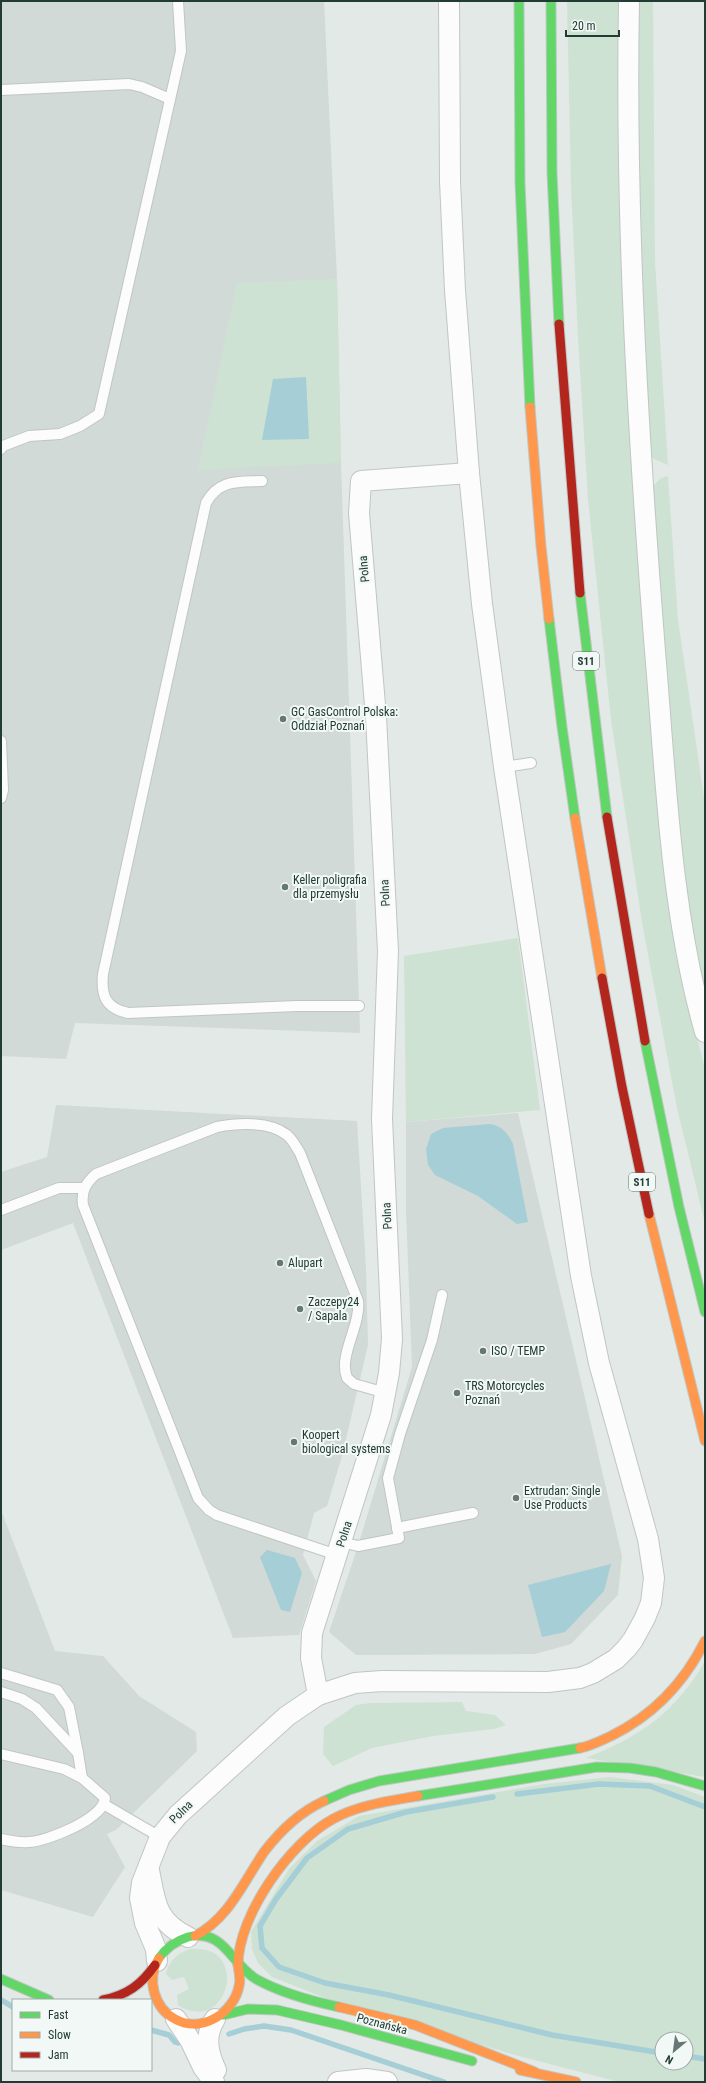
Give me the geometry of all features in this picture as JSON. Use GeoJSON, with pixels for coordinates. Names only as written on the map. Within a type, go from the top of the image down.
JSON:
{"type":"FeatureCollection","features":[{"type":"Feature","properties":{"kind":"main road","name":"S11"},"geometry":{"type":"LineString","coordinates":[[519,1],[520,179],[529,371],[543,558],[565,748],[591,920],[625,1108],[669,1301],[705,1441]]}},
{"type":"Feature","properties":{"kind":"main road","name":"S11"},"geometry":{"type":"LineString","coordinates":[[550,1],[552,185],[555,278],[576,562],[586,656],[611,844],[633,972],[666,1145],[705,1312]]}},
{"type":"Feature","properties":{"kind":"main road"},"geometry":{"type":"LineString","coordinates":[[108,1999],[134,1990],[168,1946],[208,1930],[220,1917],[280,1832],[300,1813],[315,1804],[347,1790],[379,1781],[584,1747],[602,1741],[633,1725],[671,1693],[694,1664],[705,1640]]}},
{"type":"Feature","properties":{"kind":"main road"},"geometry":{"type":"LineString","coordinates":[[152,2009],[184,2022],[200,2024],[219,2017],[232,2005],[238,1994],[241,1980],[238,1965],[239,1944],[245,1925],[254,1906],[279,1868],[311,1833],[333,1819],[346,1813],[368,1806],[496,1782],[590,1768],[606,1767],[655,1772],[705,1786]]}},
{"type":"Feature","properties":{"kind":"main road"},"geometry":{"type":"LineString","coordinates":[[191,1937],[209,1938],[224,1945],[238,1965]]}},
{"type":"Feature","properties":{"kind":"main road"},"geometry":{"type":"LineString","coordinates":[[156,1963],[153,1980],[154,1993],[160,2005],[171,2016]]}},
{"type":"Feature","properties":{"kind":"main road","name":"Poznańska"},"geometry":{"type":"LineString","coordinates":[[238,1965],[255,1979],[311,2001],[406,2023],[535,2072]]}},
{"type":"Feature","properties":{"kind":"main road"},"geometry":{"type":"LineString","coordinates":[[1,1979],[18,1988],[46,1999]]}},
{"type":"Feature","properties":{"kind":"main road","name":"Poznańska"},"geometry":{"type":"LineString","coordinates":[[219,2017],[248,2009],[277,2010],[348,2027],[486,2065],[535,2072],[576,2082]]}},
{"type":"Feature","properties":{"kind":"street"},"geometry":{"type":"LineString","coordinates":[[318,1695],[342,1686],[368,1681],[548,1682],[580,1678],[594,1673],[616,1659],[633,1640],[645,1618],[653,1590],[653,1566],[648,1539],[599,1363],[582,1283],[504,767],[482,604],[460,364],[451,197],[449,1]]}},
{"type":"Feature","properties":{"kind":"street"},"geometry":{"type":"LineString","coordinates":[[630,1],[630,226],[636,372],[649,564],[673,872],[686,954],[705,1032]]}},
{"type":"Feature","properties":{"kind":"street","name":"Polna"},"geometry":{"type":"LineString","coordinates":[[156,1963],[156,1949],[145,1923],[140,1902],[142,1883],[160,1837],[178,1815],[274,1728],[303,1704],[318,1695],[311,1658],[312,1633],[376,1435],[386,1393],[392,1339],[382,1111],[388,951],[376,717],[359,513],[361,481],[469,473]]}},
{"type":"Feature","properties":{"kind":"street"},"geometry":{"type":"LineString","coordinates":[[148,1866],[154,1898],[162,1918],[170,1927],[191,1937]]}},
{"type":"Feature","properties":{"kind":"street"},"geometry":{"type":"LineString","coordinates":[[171,2016],[190,2040],[203,2067],[214,2082]]}},
{"type":"Feature","properties":{"kind":"street"},"geometry":{"type":"LineString","coordinates":[[219,2017],[208,2031],[208,2046],[216,2071],[227,2082]]}},
{"type":"Feature","properties":{"kind":"street"},"geometry":{"type":"LineString","coordinates":[[338,2082],[366,2078],[387,2082]]}},
{"type":"Feature","properties":{"kind":"lane"},"geometry":{"type":"LineString","coordinates":[[2,446],[29,436],[60,434],[80,426],[99,414],[181,51],[178,1]]}},
{"type":"Feature","properties":{"kind":"lane"},"geometry":{"type":"LineString","coordinates":[[1,90],[129,84],[142,87],[170,99]]}},
{"type":"Feature","properties":{"kind":"lane"},"geometry":{"type":"LineString","coordinates":[[262,481],[236,482],[221,486],[214,490],[206,503],[104,966],[102,990],[107,1002],[113,1008],[128,1013],[297,1006],[359,1006]]}},
{"type":"Feature","properties":{"kind":"lane"},"geometry":{"type":"LineString","coordinates":[[1,741],[3,790],[1,798]]}},
{"type":"Feature","properties":{"kind":"lane"},"geometry":{"type":"LineString","coordinates":[[504,767],[531,763]]}},
{"type":"Feature","properties":{"kind":"lane"},"geometry":{"type":"LineString","coordinates":[[386,1393],[354,1384],[347,1378],[345,1364],[358,1318],[358,1301],[300,1153],[292,1140],[284,1133],[272,1127],[253,1125],[226,1125],[208,1129],[96,1174],[84,1188],[82,1196],[83,1205],[198,1498],[209,1510],[217,1515],[339,1548],[399,1538],[388,1485],[390,1469],[432,1340],[442,1295]]}},
{"type":"Feature","properties":{"kind":"lane"},"geometry":{"type":"LineString","coordinates":[[1,1210],[60,1188],[84,1188]]}},
{"type":"Feature","properties":{"kind":"lane"},"geometry":{"type":"LineString","coordinates":[[397,1528],[473,1513]]}},
{"type":"Feature","properties":{"kind":"lane"},"geometry":{"type":"LineString","coordinates":[[1,1673],[57,1690],[69,1707],[82,1778]]}},
{"type":"Feature","properties":{"kind":"lane"},"geometry":{"type":"LineString","coordinates":[[1,1692],[30,1703],[78,1753]]}},
{"type":"Feature","properties":{"kind":"lane"},"geometry":{"type":"LineString","coordinates":[[1,1754],[64,1769],[82,1778],[105,1798],[105,1804],[96,1814],[86,1821],[37,1841],[23,1842],[1,1839]]}},
{"type":"Feature","properties":{"kind":"lane"},"geometry":{"type":"LineString","coordinates":[[105,1804],[160,1837]]}},
{"type":"Feature","properties":{"kind":"shaded area"},"geometry":{"type":"Polygon","coordinates":[[[1,1],[324,1],[337,279],[341,463],[360,1033],[75,1023],[66,1059],[1,1056],[1,1]]]}},
{"type":"Feature","properties":{"kind":"shaded area"},"geometry":{"type":"Polygon","coordinates":[[[56,1105],[357,1121],[366,1269],[368,1345],[342,1456],[327,1506],[314,1513],[303,1555],[316,1581],[299,1635],[233,1638],[73,1223],[1,1250],[1,1172],[47,1157],[56,1105]]]}},
{"type":"Feature","properties":{"kind":"shaded area"},"geometry":{"type":"Polygon","coordinates":[[[518,1113],[622,1556],[618,1595],[571,1644],[535,1654],[356,1655],[329,1632],[358,1546],[412,1367],[406,1210],[406,1122],[518,1113]]]}},
{"type":"Feature","properties":{"kind":"shaded area"},"geometry":{"type":"Polygon","coordinates":[[[1,1510],[55,1651],[103,1656],[139,1696],[196,1732],[197,1751],[116,1830],[107,1834],[125,1867],[93,1917],[1,1890],[1,1510]]]}},
{"type":"Feature","properties":{"kind":"green space"},"geometry":{"type":"Polygon","coordinates":[[[567,1],[620,1],[646,650],[660,834],[676,957],[705,1069],[705,1223],[677,1108],[643,928],[611,720],[588,499],[578,338],[571,187],[567,1]]]}},
{"type":"Feature","properties":{"kind":"green space"},"geometry":{"type":"Polygon","coordinates":[[[638,1],[653,1],[655,262],[668,465],[652,458],[648,449],[639,225],[637,113],[638,1]]]}},
{"type":"Feature","properties":{"kind":"green space"},"geometry":{"type":"Polygon","coordinates":[[[337,279],[341,463],[198,470],[237,283],[337,279]]]}},
{"type":"Feature","properties":{"kind":"green space"},"geometry":{"type":"Polygon","coordinates":[[[668,476],[678,620],[705,804],[705,999],[692,935],[678,823],[652,487],[661,478],[668,476]]]}},
{"type":"Feature","properties":{"kind":"green space"},"geometry":{"type":"Polygon","coordinates":[[[518,938],[540,1110],[406,1122],[404,956],[518,938]]]}},
{"type":"Feature","properties":{"kind":"green space"},"geometry":{"type":"Polygon","coordinates":[[[705,1661],[705,1777],[586,1758],[624,1741],[655,1721],[669,1709],[681,1695],[694,1679],[705,1661]]]}},
{"type":"Feature","properties":{"kind":"green space"},"geometry":{"type":"Polygon","coordinates":[[[462,1702],[466,1711],[495,1715],[506,1725],[494,1729],[433,1736],[372,1748],[333,1766],[323,1754],[324,1727],[356,1705],[371,1703],[462,1702]]]}},
{"type":"Feature","properties":{"kind":"green space"},"geometry":{"type":"Polygon","coordinates":[[[610,1777],[673,1785],[705,1797],[705,2082],[619,2082],[515,2055],[330,2000],[272,1977],[258,1963],[252,1949],[251,1932],[289,1869],[317,1841],[359,1816],[544,1784],[610,1777]]]}},
{"type":"Feature","properties":{"kind":"green space"},"geometry":{"type":"Polygon","coordinates":[[[190,1949],[209,1951],[221,1960],[227,1973],[226,1987],[220,2000],[210,2009],[195,2012],[178,2005],[177,1995],[189,1989],[184,1977],[172,1980],[166,1974],[171,1961],[177,1955],[190,1949]]]}},
{"type":"Feature","properties":{"kind":"water"},"geometry":{"type":"Polygon","coordinates":[[[306,377],[309,439],[262,440],[273,379],[306,377]]]}},
{"type":"Feature","properties":{"kind":"water"},"geometry":{"type":"Polygon","coordinates":[[[490,1124],[498,1126],[504,1131],[513,1144],[528,1222],[517,1224],[478,1196],[435,1175],[428,1165],[426,1149],[431,1134],[443,1128],[490,1124]]]}},
{"type":"Feature","properties":{"kind":"water"},"geometry":{"type":"Polygon","coordinates":[[[267,1550],[295,1558],[302,1573],[290,1612],[281,1610],[260,1557],[267,1550]]]}},
{"type":"Feature","properties":{"kind":"water"},"geometry":{"type":"Polygon","coordinates":[[[611,1564],[604,1591],[565,1632],[542,1637],[528,1585],[611,1564]]]}},
{"type":"Feature","properties":{"kind":"waterway"},"geometry":{"type":"LineString","coordinates":[[517,1794],[599,1784],[650,1786],[705,1807]]}},
{"type":"Feature","properties":{"kind":"waterway"},"geometry":{"type":"LineString","coordinates":[[493,1797],[406,1812],[348,1829],[307,1858],[276,1899],[260,1926],[262,1948],[279,1967],[325,1983],[389,1995],[552,2035],[654,2052]]}},
{"type":"Feature","properties":{"kind":"waterway"},"geometry":{"type":"LineString","coordinates":[[1,2000],[12,2006]]}},
{"type":"Feature","properties":{"kind":"waterway"},"geometry":{"type":"LineString","coordinates":[[229,2034],[244,2029],[264,2026],[291,2030],[444,2082]]}},
{"type":"Feature","properties":{"kind":"waterway"},"geometry":{"type":"LineString","coordinates":[[152,2030],[169,2035],[175,2042],[178,2043]]}},
{"type":"Feature","properties":{"kind":"waterway"},"geometry":{"type":"LineString","coordinates":[[694,2057],[705,2059]]}},
{"type":"Feature","properties":{"kind":"traffic: fast"},"geometry":{"type":"LineString","coordinates":[[519,1],[520,183],[530,407]]}},
{"type":"Feature","properties":{"kind":"traffic: fast"},"geometry":{"type":"LineString","coordinates":[[551,1],[552,173],[559,324]]}},
{"type":"Feature","properties":{"kind":"traffic: fast"},"geometry":{"type":"LineString","coordinates":[[580,593],[607,817]]}},
{"type":"Feature","properties":{"kind":"traffic: fast"},"geometry":{"type":"LineString","coordinates":[[549,619],[575,818]]}},
{"type":"Feature","properties":{"kind":"traffic: fast"},"geometry":{"type":"LineString","coordinates":[[645,1041],[679,1207],[705,1312]]}},
{"type":"Feature","properties":{"kind":"traffic: fast"},"geometry":{"type":"LineString","coordinates":[[324,1801],[349,1790],[379,1781],[580,1748]]}},
{"type":"Feature","properties":{"kind":"traffic: fast"},"geometry":{"type":"LineString","coordinates":[[418,1796],[597,1767],[630,1768],[656,1772],[705,1786]]}},
{"type":"Feature","properties":{"kind":"traffic: fast"},"geometry":{"type":"LineString","coordinates":[[159,1958],[171,1945],[188,1937],[200,1936],[210,1938],[219,1942],[247,1973],[256,1979],[296,1996],[339,2007]]}},
{"type":"Feature","properties":{"kind":"traffic: fast"},"geometry":{"type":"LineString","coordinates":[[1,1979],[47,1999]]}},
{"type":"Feature","properties":{"kind":"traffic: fast"},"geometry":{"type":"LineString","coordinates":[[223,2015],[248,2009],[277,2010],[341,2025],[472,2061]]}},
{"type":"Feature","properties":{"kind":"traffic: slow"},"geometry":{"type":"LineString","coordinates":[[530,407],[541,546],[549,619]]}},
{"type":"Feature","properties":{"kind":"traffic: slow"},"geometry":{"type":"LineString","coordinates":[[575,818],[602,978]]}},
{"type":"Feature","properties":{"kind":"traffic: slow"},"geometry":{"type":"LineString","coordinates":[[649,1214],[705,1441]]}},
{"type":"Feature","properties":{"kind":"traffic: slow"},"geometry":{"type":"LineString","coordinates":[[580,1748],[596,1743],[627,1728],[654,1708],[688,1671],[705,1641]]}},
{"type":"Feature","properties":{"kind":"traffic: slow"},"geometry":{"type":"LineString","coordinates":[[238,1965],[240,1946],[247,1925],[257,1903],[269,1882],[284,1862],[300,1845],[317,1830],[343,1814],[374,1804],[418,1796]]}},
{"type":"Feature","properties":{"kind":"traffic: slow"},"geometry":{"type":"LineString","coordinates":[[195,1936],[217,1920],[226,1910],[264,1852],[277,1837],[299,1816],[315,1805],[324,1801]]}},
{"type":"Feature","properties":{"kind":"traffic: slow"},"geometry":{"type":"LineString","coordinates":[[159,1958],[153,1975],[154,1992],[157,2000],[162,2008],[175,2019],[185,2023],[195,2024],[215,2018],[231,2005],[240,1984],[238,1965]]}},
{"type":"Feature","properties":{"kind":"traffic: slow"},"geometry":{"type":"LineString","coordinates":[[339,2007],[415,2025],[535,2072]]}},
{"type":"Feature","properties":{"kind":"traffic: slow"},"geometry":{"type":"LineString","coordinates":[[520,2070],[576,2082]]}},
{"type":"Feature","properties":{"kind":"traffic: jam"},"geometry":{"type":"LineString","coordinates":[[559,324],[580,593]]}},
{"type":"Feature","properties":{"kind":"traffic: jam"},"geometry":{"type":"LineString","coordinates":[[607,817],[645,1041]]}},
{"type":"Feature","properties":{"kind":"traffic: jam"},"geometry":{"type":"LineString","coordinates":[[602,978],[622,1087],[649,1214]]}},
{"type":"Feature","properties":{"kind":"traffic: jam"},"geometry":{"type":"LineString","coordinates":[[108,1999],[126,1992],[139,1984],[155,1965]]}},
{"type":"Feature","properties":{"kind":"place","name":"GC GasControl Polska: Oddział Poznań"},"geometry":{"type":"Point","coordinates":[283,719]}},
{"type":"Feature","properties":{"kind":"place","name":"Keller poligrafia dla przemysłu"},"geometry":{"type":"Point","coordinates":[285,887]}},
{"type":"Feature","properties":{"kind":"place","name":"Alupart"},"geometry":{"type":"Point","coordinates":[280,1263]}},
{"type":"Feature","properties":{"kind":"place","name":"Zaczepy24 / Sapala"},"geometry":{"type":"Point","coordinates":[300,1309]}},
{"type":"Feature","properties":{"kind":"place","name":"ISO / TEMP"},"geometry":{"type":"Point","coordinates":[483,1351]}},
{"type":"Feature","properties":{"kind":"place","name":"TRS Motorcycles Poznań"},"geometry":{"type":"Point","coordinates":[457,1393]}},
{"type":"Feature","properties":{"kind":"place","name":"Koopert biological systems"},"geometry":{"type":"Point","coordinates":[294,1442]}},
{"type":"Feature","properties":{"kind":"place","name":"Extrudan: Single Use Products"},"geometry":{"type":"Point","coordinates":[516,1498]}}]}
